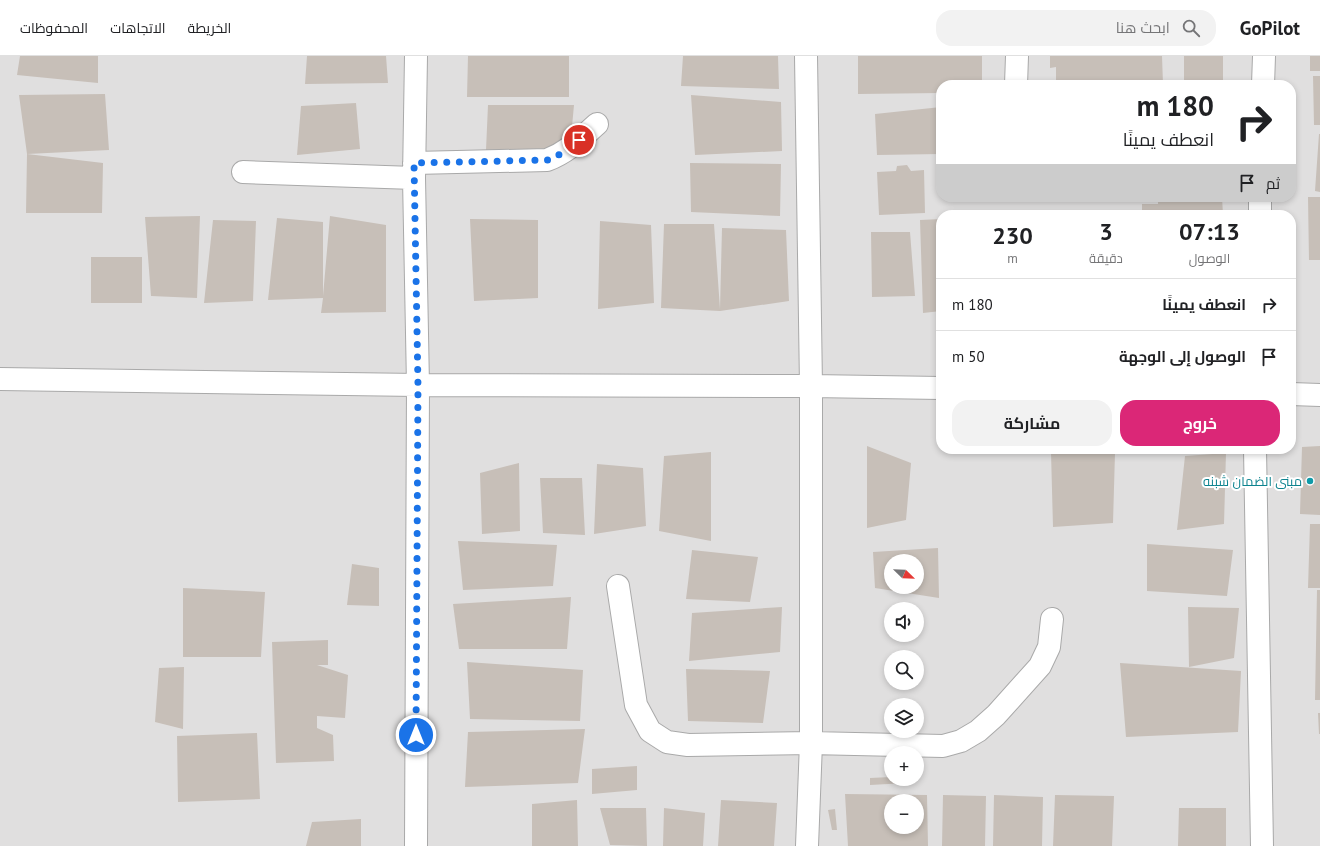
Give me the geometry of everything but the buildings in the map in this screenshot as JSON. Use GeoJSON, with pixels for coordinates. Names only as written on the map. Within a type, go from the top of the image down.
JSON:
{"type":"FeatureCollection","features":[{"type":"Feature","properties":{"kind":"street"},"geometry":{"type":"LineString","coordinates":[[416,56],[414,171],[418,386],[416,846]]}},
{"type":"Feature","properties":{"kind":"street"},"geometry":{"type":"LineString","coordinates":[[806,56],[810,386],[811,743],[807,846]]}},
{"type":"Feature","properties":{"kind":"street"},"geometry":{"type":"LineString","coordinates":[[1016,80],[1017,56]]}},
{"type":"Feature","properties":{"kind":"street"},"geometry":{"type":"LineString","coordinates":[[1263,80],[1264,56]]}},
{"type":"Feature","properties":{"kind":"street"},"geometry":{"type":"LineString","coordinates":[[243,172],[414,171],[548,160],[560,155],[570,148],[597,124]]}},
{"type":"Feature","properties":{"kind":"street"},"geometry":{"type":"LineString","coordinates":[[0,379],[418,386],[810,386],[936,388]]}},
{"type":"Feature","properties":{"kind":"street"},"geometry":{"type":"LineString","coordinates":[[1296,394],[1320,395]]}},
{"type":"Feature","properties":{"kind":"street"},"geometry":{"type":"LineString","coordinates":[[1255,454],[1262,846]]}},
{"type":"Feature","properties":{"kind":"street"},"geometry":{"type":"LineString","coordinates":[[618,586],[636,705],[650,731],[667,742],[688,745],[811,743],[943,746],[961,741],[978,731],[996,714],[1040,666],[1049,647],[1052,619]]}},
{"type":"Feature","properties":{"kind":"shaded area"},"geometry":{"type":"Polygon","coordinates":[[[0,56],[1320,56],[1320,846],[0,846],[0,56]]]}},
{"type":"Feature","properties":{"kind":"place","name":"مبنى الضمان شبنه"},"geometry":{"type":"Point","coordinates":[1310,481]}},
{"type":"Feature","properties":{"kind":"route"},"geometry":{"type":"LineString","coordinates":[[416,735],[418,386],[414,163],[548,160],[560,155],[579,140]]}}]}
